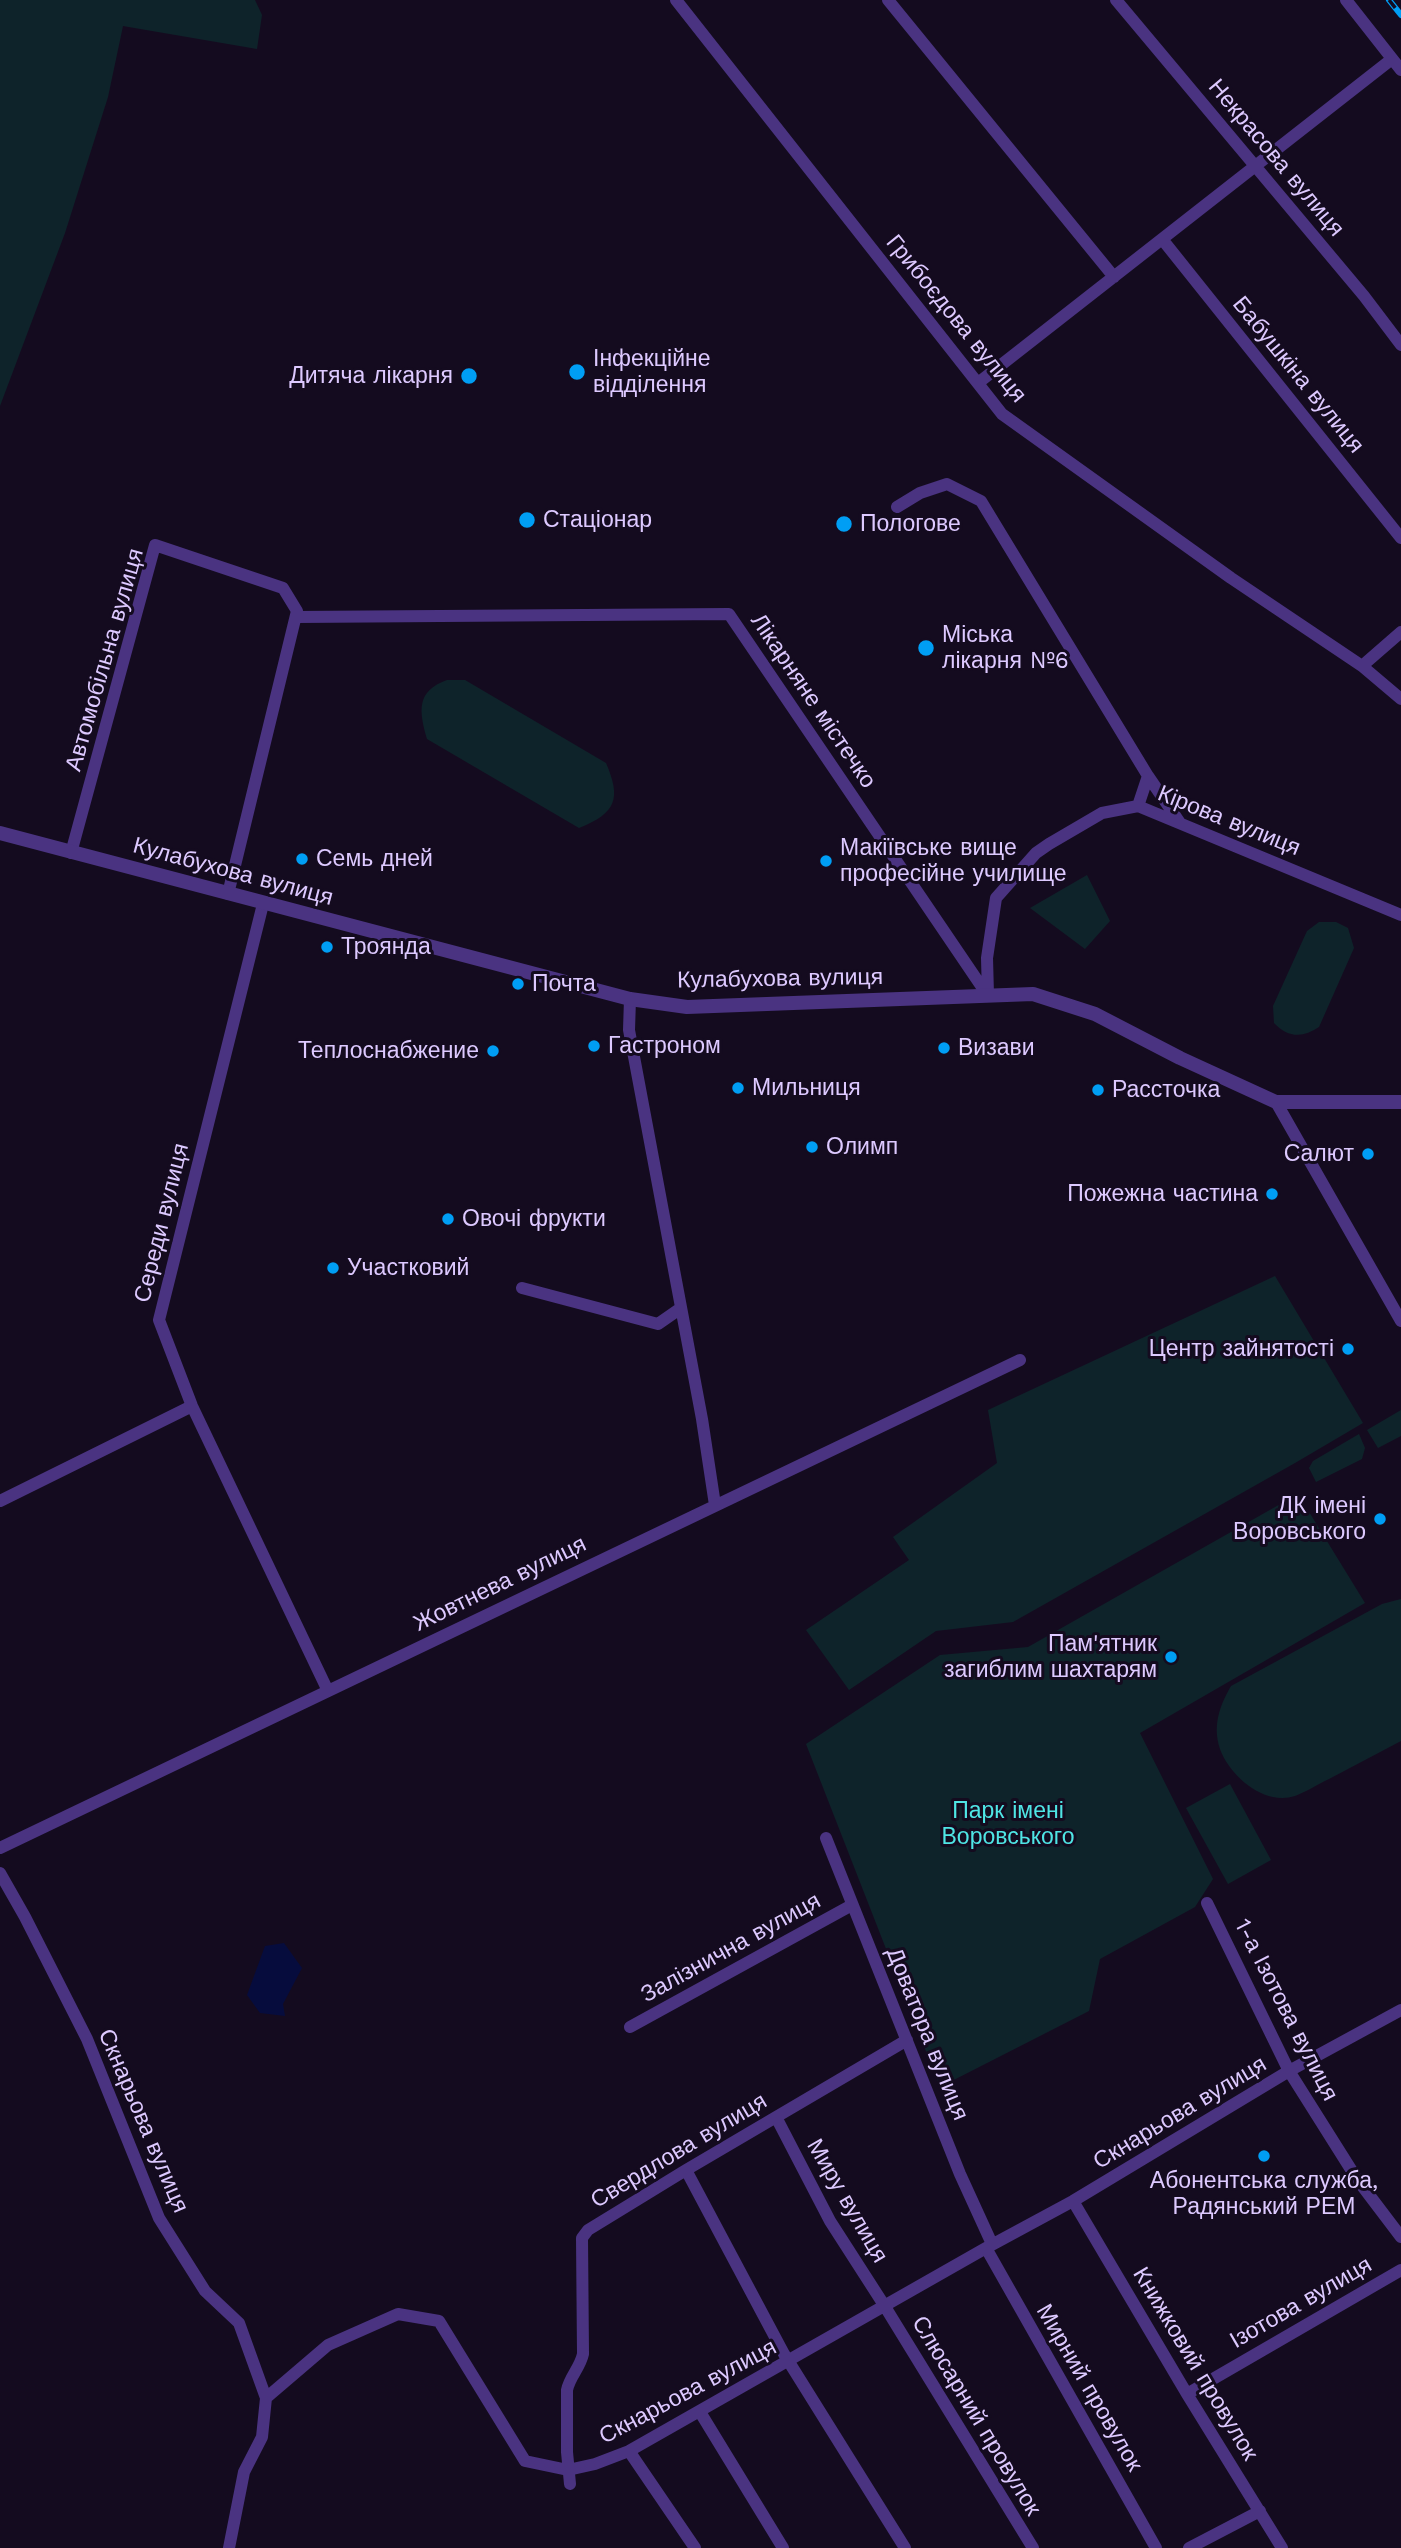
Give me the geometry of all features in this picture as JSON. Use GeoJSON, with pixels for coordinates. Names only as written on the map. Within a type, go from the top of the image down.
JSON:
{"type":"FeatureCollection","features":[{"type":"Feature","properties":{"kind":"street","name":"Грибоєдова вулиця"},"geometry":{"type":"LineString","coordinates":[[676,0],[1002,414],[1231,578],[1362,666],[1401,699]]}},
{"type":"Feature","properties":{"kind":"street"},"geometry":{"type":"LineString","coordinates":[[888,0],[1114,276]]}},
{"type":"Feature","properties":{"kind":"street","name":"Некрасова вулиця"},"geometry":{"type":"LineString","coordinates":[[1116,0],[1364,296],[1401,345]]}},
{"type":"Feature","properties":{"kind":"street"},"geometry":{"type":"LineString","coordinates":[[1346,0],[1401,70]]}},
{"type":"Feature","properties":{"kind":"street"},"geometry":{"type":"LineString","coordinates":[[978,383],[1392,59]]}},
{"type":"Feature","properties":{"kind":"street","name":"Бабушкіна вулиця"},"geometry":{"type":"LineString","coordinates":[[1162,239],[1401,538]]}},
{"type":"Feature","properties":{"kind":"street"},"geometry":{"type":"LineString","coordinates":[[897,507],[920,494],[947,484],[981,501],[1148,776],[1180,823]]}},
{"type":"Feature","properties":{"kind":"street","name":"Автомобільна вулиця"},"geometry":{"type":"LineString","coordinates":[[71,853],[155,545],[283,588],[297,611],[296,617]]}},
{"type":"Feature","properties":{"kind":"street","name":"Лікарняне містечко"},"geometry":{"type":"LineString","coordinates":[[296,617],[729,614],[988,996]]}},
{"type":"Feature","properties":{"kind":"street"},"geometry":{"type":"LineString","coordinates":[[228,894],[296,617]]}},
{"type":"Feature","properties":{"kind":"street"},"geometry":{"type":"LineString","coordinates":[[1362,666],[1401,632]]}},
{"type":"Feature","properties":{"kind":"street"},"geometry":{"type":"LineString","coordinates":[[1138,806],[1148,776]]}},
{"type":"Feature","properties":{"kind":"street","name":"Кірова вулиця"},"geometry":{"type":"LineString","coordinates":[[988,996],[988,958],[996,898],[1037,853],[1102,813],[1138,806],[1401,915]]}},
{"type":"Feature","properties":{"kind":"street","name":"Кулабухова вулиця"},"geometry":{"type":"LineString","coordinates":[[0,834],[630,999],[687,1007],[1033,994],[1095,1014],[1180,1058],[1276,1102],[1401,1102]]}},
{"type":"Feature","properties":{"kind":"street","name":"Середи вулиця"},"geometry":{"type":"LineString","coordinates":[[263,904],[159,1321],[192,1406],[328,1691]]}},
{"type":"Feature","properties":{"kind":"street"},"geometry":{"type":"LineString","coordinates":[[630,999],[629,1030],[715,1505]]}},
{"type":"Feature","properties":{"kind":"street"},"geometry":{"type":"LineString","coordinates":[[1276,1102],[1401,1321]]}},
{"type":"Feature","properties":{"kind":"street"},"geometry":{"type":"LineString","coordinates":[[522,1288],[658,1324],[681,1308]]}},
{"type":"Feature","properties":{"kind":"street","name":"Жовтнева вулиця"},"geometry":{"type":"LineString","coordinates":[[0,1849],[1020,1360]]}},
{"type":"Feature","properties":{"kind":"street"},"geometry":{"type":"LineString","coordinates":[[0,1501],[192,1406]]}},
{"type":"Feature","properties":{"kind":"street","name":"Доватора вулиця"},"geometry":{"type":"LineString","coordinates":[[826,1838],[989,2246]]}},
{"type":"Feature","properties":{"kind":"street","name":"Скнарьова вулиця"},"geometry":{"type":"LineString","coordinates":[[0,1873],[87,2039],[159,2218],[205,2291],[239,2323],[266,2399],[328,2345],[398,2314],[439,2321],[525,2461],[568,2470],[595,2465],[629,2451],[789,2362],[884,2305],[1073,2201],[1289,2071],[1401,2010]]}},
{"type":"Feature","properties":{"kind":"street","name":"1-а Ізотова вулиця"},"geometry":{"type":"LineString","coordinates":[[1208,1903],[1289,2071],[1357,2179],[1401,2237]]}},
{"type":"Feature","properties":{"kind":"street","name":"Залізнична вулиця"},"geometry":{"type":"LineString","coordinates":[[630,2027],[852,1905]]}},
{"type":"Feature","properties":{"kind":"street","name":"Свердлова вулиця"},"geometry":{"type":"LineString","coordinates":[[570,2484],[567,2390],[581,2364],[583,2354],[582,2238],[588,2230],[907,2040]]}},
{"type":"Feature","properties":{"kind":"street","name":"Миру вулиця"},"geometry":{"type":"LineString","coordinates":[[776,2117],[830,2221],[884,2305]]}},
{"type":"Feature","properties":{"kind":"street"},"geometry":{"type":"LineString","coordinates":[[685,2170],[789,2362],[905,2548]]}},
{"type":"Feature","properties":{"kind":"street","name":"Книжковий провулок"},"geometry":{"type":"LineString","coordinates":[[1073,2201],[1186,2394],[1282,2548]]}},
{"type":"Feature","properties":{"kind":"street","name":"Мирний провулок"},"geometry":{"type":"LineString","coordinates":[[989,2246],[1156,2548]]}},
{"type":"Feature","properties":{"kind":"street","name":"Ізотова вулиця"},"geometry":{"type":"LineString","coordinates":[[1186,2394],[1401,2270]]}},
{"type":"Feature","properties":{"kind":"street","name":"Слюсарний провулок"},"geometry":{"type":"LineString","coordinates":[[884,2305],[1032,2548]]}},
{"type":"Feature","properties":{"kind":"street"},"geometry":{"type":"LineString","coordinates":[[229,2548],[243,2472],[262,2437],[266,2399]]}},
{"type":"Feature","properties":{"kind":"street"},"geometry":{"type":"LineString","coordinates":[[699,2412],[783,2548]]}},
{"type":"Feature","properties":{"kind":"street"},"geometry":{"type":"LineString","coordinates":[[629,2451],[695,2548]]}},
{"type":"Feature","properties":{"kind":"street"},"geometry":{"type":"LineString","coordinates":[[1189,2548],[1259,2511]]}},
{"type":"Feature","properties":{"kind":"green space"},"geometry":{"type":"Polygon","coordinates":[[[0,0],[255,0],[262,15],[257,49],[123,26],[108,97],[65,233],[0,406],[0,0]]]}},
{"type":"Feature","properties":{"kind":"green space"},"geometry":{"type":"Polygon","coordinates":[[[447,680],[465,680],[606,763],[614,795],[608,810],[579,828],[427,739],[422,720],[422,703],[430,690],[447,680]]]}},
{"type":"Feature","properties":{"kind":"green space"},"geometry":{"type":"Polygon","coordinates":[[[1087,875],[1110,921],[1085,949],[1030,908],[1087,875]]]}},
{"type":"Feature","properties":{"kind":"green space"},"geometry":{"type":"Polygon","coordinates":[[[1319,922],[1336,922],[1348,928],[1354,948],[1319,1027],[1301,1035],[1290,1034],[1274,1023],[1273,1006],[1307,931],[1319,922]]]}},
{"type":"Feature","properties":{"kind":"green space"},"geometry":{"type":"Polygon","coordinates":[[[1275,1276],[1363,1423],[1013,1622],[936,1631],[849,1690],[806,1630],[909,1560],[893,1537],[997,1463],[988,1410],[1275,1276]]]}},
{"type":"Feature","properties":{"kind":"green space"},"geometry":{"type":"Polygon","coordinates":[[[1401,1410],[1401,1436],[1378,1448],[1367,1430],[1401,1410]]]}},
{"type":"Feature","properties":{"kind":"green space"},"geometry":{"type":"Polygon","coordinates":[[[1359,1434],[1365,1448],[1362,1459],[1316,1482],[1309,1468],[1313,1461],[1359,1434]]]}},
{"type":"Feature","properties":{"kind":"green space","name":"Парк імені Воровського"},"geometry":{"type":"Polygon","coordinates":[[[1298,1494],[1365,1603],[1140,1733],[1213,1879],[1195,1907],[1100,1959],[1089,2011],[940,2087],[806,1744],[940,1655],[1028,1647],[1298,1494]]]}},
{"type":"Feature","properties":{"kind":"green space"},"geometry":{"type":"Polygon","coordinates":[[[1401,1599],[1401,1741],[1295,1796],[1284,1798],[1263,1794],[1236,1775],[1220,1749],[1217,1731],[1219,1713],[1231,1686],[1382,1604],[1401,1599]]]}},
{"type":"Feature","properties":{"kind":"green space"},"geometry":{"type":"Polygon","coordinates":[[[1230,1784],[1271,1860],[1228,1884],[1186,1808],[1230,1784]]]}},
{"type":"Feature","properties":{"kind":"shaded area"},"geometry":{"type":"Polygon","coordinates":[[[284,1943],[302,1968],[283,2004],[285,2016],[260,2013],[247,1995],[265,1946],[284,1943]]]}},
{"type":"Feature","properties":{"kind":"railway"},"geometry":{"type":"LineString","coordinates":[[1389,0],[1401,15]]}},
{"type":"Feature","properties":{"kind":"place","name":"Інфекційне відділення"},"geometry":{"type":"Point","coordinates":[577,372]}},
{"type":"Feature","properties":{"kind":"place","name":"Дитяча лікарня"},"geometry":{"type":"Point","coordinates":[469,376]}},
{"type":"Feature","properties":{"kind":"place","name":"Стаціонар"},"geometry":{"type":"Point","coordinates":[527,520]}},
{"type":"Feature","properties":{"kind":"place","name":"Пологове"},"geometry":{"type":"Point","coordinates":[844,524]}},
{"type":"Feature","properties":{"kind":"place","name":"Міська лікарня №6"},"geometry":{"type":"Point","coordinates":[926,648]}},
{"type":"Feature","properties":{"kind":"place","name":"Семь дней"},"geometry":{"type":"Point","coordinates":[302,859]}},
{"type":"Feature","properties":{"kind":"place","name":"Макіївське вище професійне училище"},"geometry":{"type":"Point","coordinates":[826,861]}},
{"type":"Feature","properties":{"kind":"place","name":"Троянда"},"geometry":{"type":"Point","coordinates":[327,947]}},
{"type":"Feature","properties":{"kind":"place","name":"Почта"},"geometry":{"type":"Point","coordinates":[518,984]}},
{"type":"Feature","properties":{"kind":"place","name":"Гастроном"},"geometry":{"type":"Point","coordinates":[594,1046]}},
{"type":"Feature","properties":{"kind":"place","name":"Визави"},"geometry":{"type":"Point","coordinates":[944,1048]}},
{"type":"Feature","properties":{"kind":"place","name":"Теплоснабжение"},"geometry":{"type":"Point","coordinates":[493,1051]}},
{"type":"Feature","properties":{"kind":"place","name":"Мильниця"},"geometry":{"type":"Point","coordinates":[738,1088]}},
{"type":"Feature","properties":{"kind":"place","name":"Рассточка"},"geometry":{"type":"Point","coordinates":[1098,1090]}},
{"type":"Feature","properties":{"kind":"place","name":"Олимп"},"geometry":{"type":"Point","coordinates":[812,1147]}},
{"type":"Feature","properties":{"kind":"place","name":"Салют"},"geometry":{"type":"Point","coordinates":[1368,1154]}},
{"type":"Feature","properties":{"kind":"place","name":"Пожежна частина"},"geometry":{"type":"Point","coordinates":[1272,1194]}},
{"type":"Feature","properties":{"kind":"place","name":"Овочі фрукти"},"geometry":{"type":"Point","coordinates":[448,1219]}},
{"type":"Feature","properties":{"kind":"place","name":"Участковий"},"geometry":{"type":"Point","coordinates":[333,1268]}},
{"type":"Feature","properties":{"kind":"place","name":"Центр зайнятості"},"geometry":{"type":"Point","coordinates":[1348,1349]}},
{"type":"Feature","properties":{"kind":"place","name":"ДК імені Воровського"},"geometry":{"type":"Point","coordinates":[1380,1519]}},
{"type":"Feature","properties":{"kind":"place","name":"Пам'ятник загиблим шахтарям"},"geometry":{"type":"Point","coordinates":[1171,1657]}},
{"type":"Feature","properties":{"kind":"place","name":"Абонентська служба, Радянський РЕМ"},"geometry":{"type":"Point","coordinates":[1264,2156]}}]}
